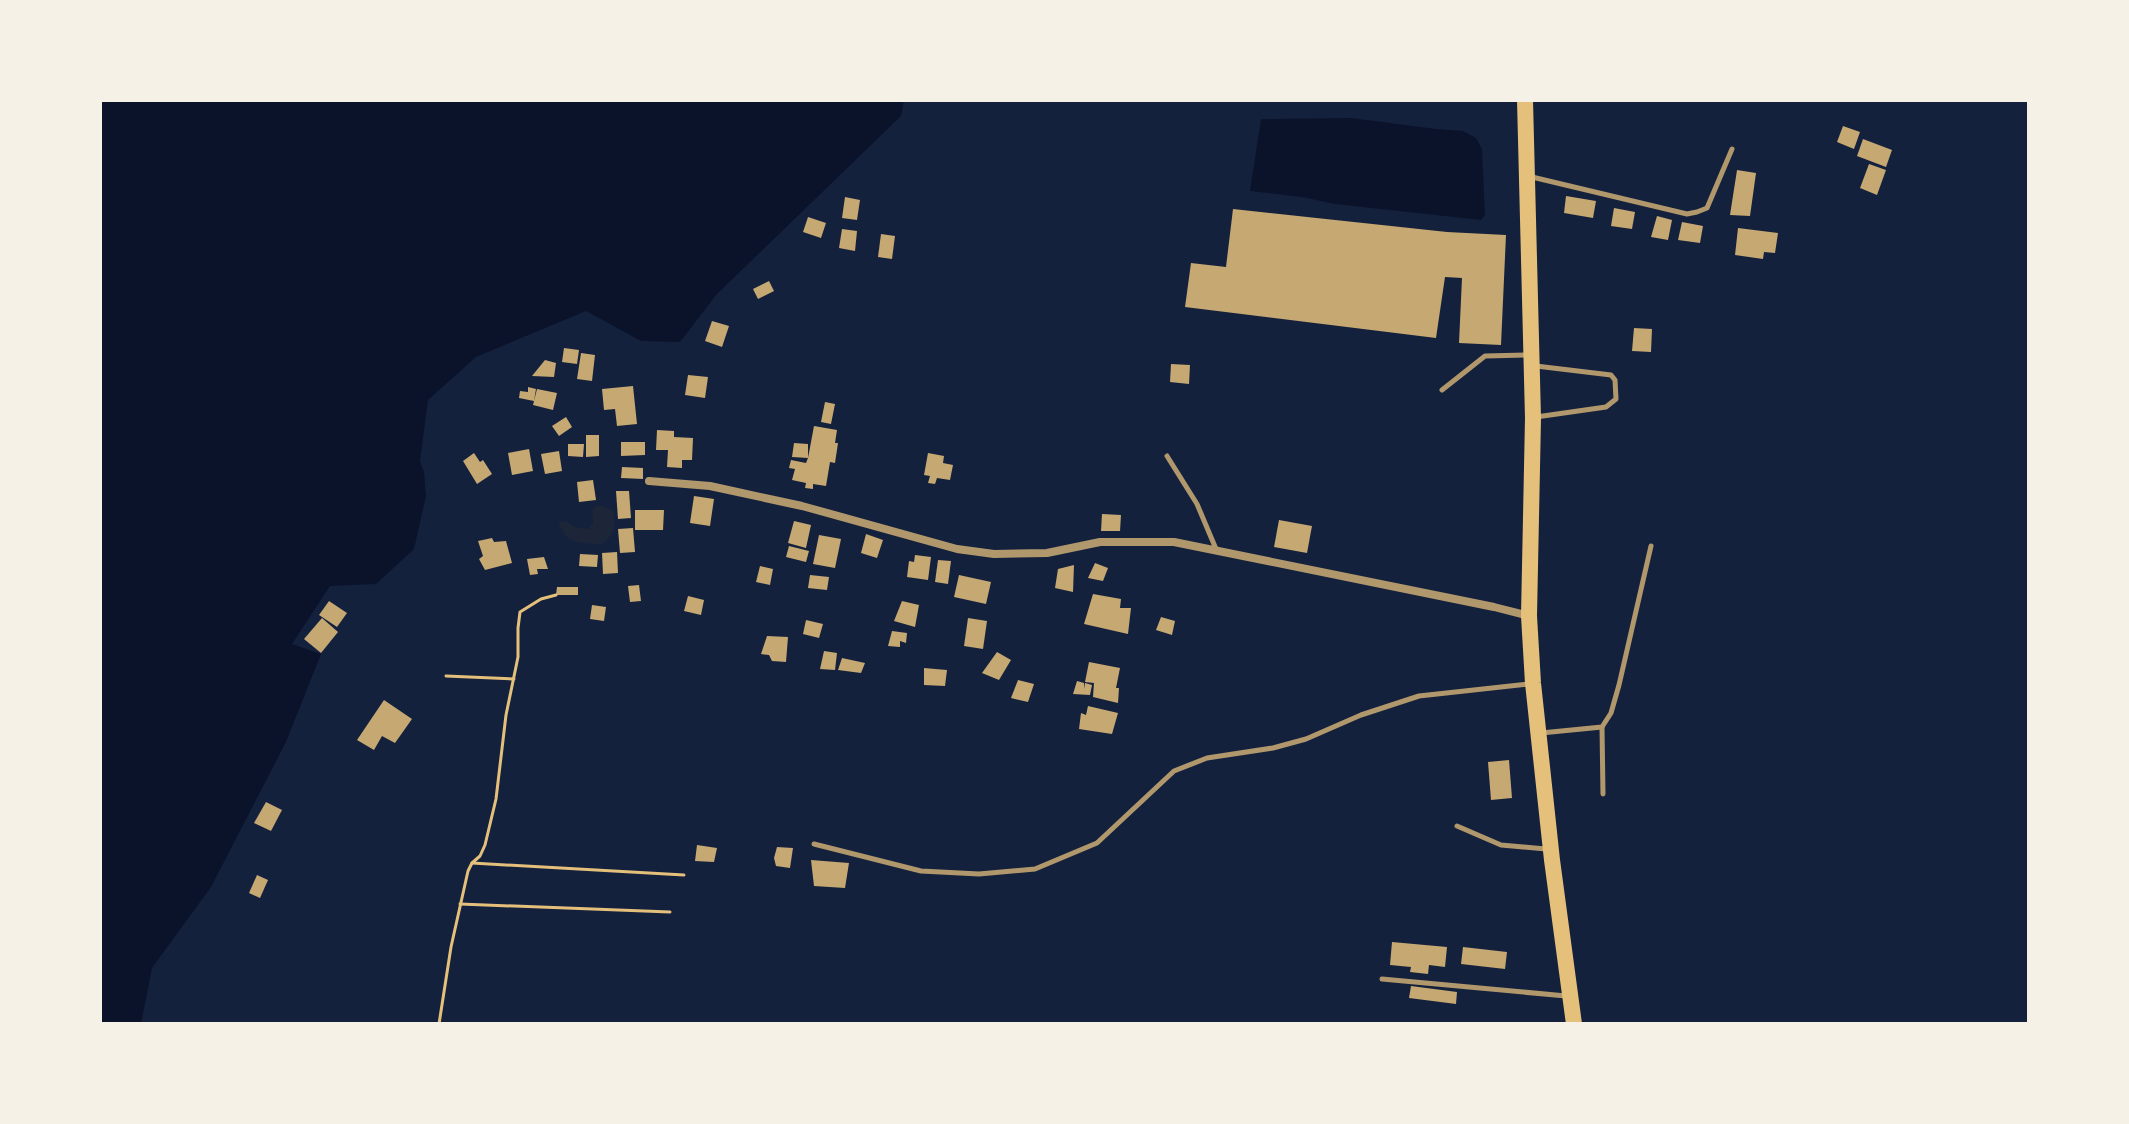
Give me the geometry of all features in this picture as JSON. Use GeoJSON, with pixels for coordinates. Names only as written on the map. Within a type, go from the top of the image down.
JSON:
{"type":"FeatureCollection","features":[{"type":"Feature","properties":{"kind":"main road"},"geometry":{"type":"LineString","coordinates":[[1525,100],[1533,418],[1529,616],[1551,849],[1574,1024]]}},
{"type":"Feature","properties":{"kind":"street"},"geometry":{"type":"LineString","coordinates":[[649,481],[710,486],[802,506],[957,549],[994,554],[1047,553],[1100,542],[1174,542],[1529,616]]}},
{"type":"Feature","properties":{"kind":"lane"},"geometry":{"type":"LineString","coordinates":[[1527,176],[1687,214],[1707,208],[1732,149]]}},
{"type":"Feature","properties":{"kind":"lane"},"geometry":{"type":"LineString","coordinates":[[1442,390],[1485,356],[1604,372],[1615,380],[1616,399],[1606,407],[1533,418]]}},
{"type":"Feature","properties":{"kind":"lane"},"geometry":{"type":"LineString","coordinates":[[1167,456],[1197,504],[1217,550]]}},
{"type":"Feature","properties":{"kind":"lane"},"geometry":{"type":"LineString","coordinates":[[1603,794],[1602,727],[1611,713],[1619,685],[1651,546]]}},
{"type":"Feature","properties":{"kind":"lane"},"geometry":{"type":"LineString","coordinates":[[814,844],[921,871],[979,874],[1035,869],[1097,843],[1174,771],[1207,758],[1306,739],[1361,715],[1419,696],[1533,683]]}},
{"type":"Feature","properties":{"kind":"lane"},"geometry":{"type":"LineString","coordinates":[[1540,733],[1602,727]]}},
{"type":"Feature","properties":{"kind":"lane"},"geometry":{"type":"LineString","coordinates":[[1457,826],[1501,845],[1551,849]]}},
{"type":"Feature","properties":{"kind":"lane"},"geometry":{"type":"LineString","coordinates":[[1382,979],[1571,997]]}},
{"type":"Feature","properties":{"kind":"path"},"geometry":{"type":"LineString","coordinates":[[439,1024],[451,947],[468,871],[485,845],[496,799],[518,657],[520,612],[541,599],[556,595]]}},
{"type":"Feature","properties":{"kind":"path"},"geometry":{"type":"LineString","coordinates":[[446,676],[514,679]]}},
{"type":"Feature","properties":{"kind":"path"},"geometry":{"type":"LineString","coordinates":[[472,863],[684,875]]}},
{"type":"Feature","properties":{"kind":"path"},"geometry":{"type":"LineString","coordinates":[[460,904],[670,912]]}},
{"type":"Feature","properties":{"kind":"shaded area"},"geometry":{"type":"Polygon","coordinates":[[[100,100],[904,100],[901,116],[717,294],[680,342],[641,341],[586,311],[476,357],[428,400],[420,461],[426,496],[414,549],[376,584],[330,586],[292,644],[321,654],[286,742],[211,887],[152,968],[141,1024],[100,1024],[100,100]]]}},
{"type":"Feature","properties":{"kind":"shaded area"},"geometry":{"type":"Polygon","coordinates":[[[1351,118],[1463,131],[1476,138],[1482,149],[1485,215],[1481,220],[1250,191],[1261,119],[1351,118]]]}},
{"type":"Feature","properties":{"kind":"shaded area"},"geometry":{"type":"Polygon","coordinates":[[[597,506],[613,511],[613,531],[605,541],[600,545],[580,543],[565,535],[558,521],[588,529],[593,523],[592,510],[597,506]]]}},
{"type":"Feature","properties":{"kind":"building"},"geometry":{"type":"Polygon","coordinates":[[[1843,126],[1860,132],[1854,149],[1837,142],[1843,126]]]}},
{"type":"Feature","properties":{"kind":"building"},"geometry":{"type":"Polygon","coordinates":[[[1863,139],[1892,150],[1886,167],[1857,156],[1863,139]]]}},
{"type":"Feature","properties":{"kind":"building"},"geometry":{"type":"Polygon","coordinates":[[[1869,164],[1886,170],[1877,195],[1860,188],[1869,164]]]}},
{"type":"Feature","properties":{"kind":"building"},"geometry":{"type":"Polygon","coordinates":[[[1737,170],[1756,173],[1750,216],[1730,215],[1737,170]]]}},
{"type":"Feature","properties":{"kind":"building"},"geometry":{"type":"Polygon","coordinates":[[[1566,196],[1596,201],[1593,218],[1564,213],[1566,196]]]}},
{"type":"Feature","properties":{"kind":"building"},"geometry":{"type":"Polygon","coordinates":[[[845,197],[860,200],[857,220],[842,218],[845,197]]]}},
{"type":"Feature","properties":{"kind":"building"},"geometry":{"type":"Polygon","coordinates":[[[1614,208],[1635,212],[1632,229],[1611,226],[1614,208]]]}},
{"type":"Feature","properties":{"kind":"building"},"geometry":{"type":"Polygon","coordinates":[[[1233,209],[1447,232],[1506,235],[1501,345],[1459,343],[1462,278],[1445,277],[1436,338],[1185,307],[1191,263],[1226,267],[1233,209]]]}},
{"type":"Feature","properties":{"kind":"building"},"geometry":{"type":"Polygon","coordinates":[[[1657,216],[1672,220],[1668,240],[1651,237],[1657,216]]]}},
{"type":"Feature","properties":{"kind":"building"},"geometry":{"type":"Polygon","coordinates":[[[808,217],[826,223],[821,238],[803,232],[808,217]]]}},
{"type":"Feature","properties":{"kind":"building"},"geometry":{"type":"Polygon","coordinates":[[[1682,222],[1703,226],[1700,243],[1678,240],[1682,222]]]}},
{"type":"Feature","properties":{"kind":"building"},"geometry":{"type":"Polygon","coordinates":[[[1738,228],[1778,233],[1775,253],[1764,252],[1763,259],[1735,255],[1738,228]]]}},
{"type":"Feature","properties":{"kind":"building"},"geometry":{"type":"Polygon","coordinates":[[[842,229],[857,231],[855,251],[839,248],[842,229]]]}},
{"type":"Feature","properties":{"kind":"building"},"geometry":{"type":"Polygon","coordinates":[[[881,234],[895,236],[892,259],[878,257],[881,234]]]}},
{"type":"Feature","properties":{"kind":"building"},"geometry":{"type":"Polygon","coordinates":[[[769,281],[774,291],[758,299],[753,289],[769,281]]]}},
{"type":"Feature","properties":{"kind":"building"},"geometry":{"type":"Polygon","coordinates":[[[712,321],[729,326],[722,347],[705,341],[712,321]]]}},
{"type":"Feature","properties":{"kind":"building"},"geometry":{"type":"Polygon","coordinates":[[[1634,328],[1652,329],[1651,352],[1632,351],[1634,328]]]}},
{"type":"Feature","properties":{"kind":"building"},"geometry":{"type":"Polygon","coordinates":[[[564,348],[579,350],[577,364],[562,362],[564,348]]]}},
{"type":"Feature","properties":{"kind":"building"},"geometry":{"type":"Polygon","coordinates":[[[581,353],[595,355],[592,381],[577,379],[581,353]]]}},
{"type":"Feature","properties":{"kind":"building"},"geometry":{"type":"Polygon","coordinates":[[[545,360],[556,363],[554,377],[532,376],[545,360]]]}},
{"type":"Feature","properties":{"kind":"building"},"geometry":{"type":"Polygon","coordinates":[[[1171,364],[1190,365],[1189,384],[1170,382],[1171,364]]]}},
{"type":"Feature","properties":{"kind":"building"},"geometry":{"type":"Polygon","coordinates":[[[688,375],[708,377],[705,398],[685,395],[688,375]]]}},
{"type":"Feature","properties":{"kind":"building"},"geometry":{"type":"Polygon","coordinates":[[[633,386],[637,424],[617,426],[615,409],[604,410],[602,389],[633,386]]]}},
{"type":"Feature","properties":{"kind":"building"},"geometry":{"type":"Polygon","coordinates":[[[528,387],[536,389],[534,401],[519,398],[520,391],[528,392],[528,387]]]}},
{"type":"Feature","properties":{"kind":"building"},"geometry":{"type":"Polygon","coordinates":[[[537,389],[557,393],[553,410],[533,405],[537,389]]]}},
{"type":"Feature","properties":{"kind":"building"},"geometry":{"type":"Polygon","coordinates":[[[825,402],[835,404],[831,424],[821,422],[825,402]]]}},
{"type":"Feature","properties":{"kind":"building"},"geometry":{"type":"Polygon","coordinates":[[[566,417],[572,427],[559,436],[552,426],[566,417]]]}},
{"type":"Feature","properties":{"kind":"building"},"geometry":{"type":"Polygon","coordinates":[[[814,426],[837,430],[835,463],[830,462],[826,486],[813,484],[813,489],[805,488],[806,483],[792,480],[795,469],[789,468],[791,460],[806,463],[814,426]]]}},
{"type":"Feature","properties":{"kind":"building"},"geometry":{"type":"Polygon","coordinates":[[[657,430],[674,431],[674,437],[693,438],[692,460],[682,460],[682,468],[667,467],[668,450],[656,450],[657,430]]]}},
{"type":"Feature","properties":{"kind":"building"},"geometry":{"type":"Polygon","coordinates":[[[586,435],[599,435],[599,456],[586,457],[586,435]]]}},
{"type":"Feature","properties":{"kind":"building"},"geometry":{"type":"Polygon","coordinates":[[[621,442],[645,442],[645,455],[621,456],[621,442]]]}},
{"type":"Feature","properties":{"kind":"building"},"geometry":{"type":"Polygon","coordinates":[[[794,443],[808,444],[808,458],[792,457],[794,443]]]}},
{"type":"Feature","properties":{"kind":"building"},"geometry":{"type":"Polygon","coordinates":[[[568,444],[584,444],[583,457],[568,456],[568,444]]]}},
{"type":"Feature","properties":{"kind":"building"},"geometry":{"type":"Polygon","coordinates":[[[529,449],[533,471],[512,475],[508,453],[529,449]]]}},
{"type":"Feature","properties":{"kind":"building"},"geometry":{"type":"Polygon","coordinates":[[[559,451],[562,471],[545,474],[541,454],[559,451]]]}},
{"type":"Feature","properties":{"kind":"building"},"geometry":{"type":"Polygon","coordinates":[[[474,453],[492,474],[477,484],[463,461],[474,453]]]}},
{"type":"Feature","properties":{"kind":"building"},"geometry":{"type":"Polygon","coordinates":[[[928,453],[944,456],[943,463],[953,465],[950,480],[937,478],[935,484],[928,483],[930,476],[924,475],[928,453]]]}},
{"type":"Feature","properties":{"kind":"building"},"geometry":{"type":"Polygon","coordinates":[[[622,467],[643,468],[643,479],[621,478],[622,467]]]}},
{"type":"Feature","properties":{"kind":"building"},"geometry":{"type":"Polygon","coordinates":[[[593,480],[596,500],[579,502],[577,482],[593,480]]]}},
{"type":"Feature","properties":{"kind":"building"},"geometry":{"type":"Polygon","coordinates":[[[616,491],[629,491],[631,518],[618,519],[616,491]]]}},
{"type":"Feature","properties":{"kind":"building"},"geometry":{"type":"Polygon","coordinates":[[[694,496],[714,499],[710,526],[690,523],[694,496]]]}},
{"type":"Feature","properties":{"kind":"building"},"geometry":{"type":"Polygon","coordinates":[[[635,510],[664,510],[663,530],[635,530],[635,510]]]}},
{"type":"Feature","properties":{"kind":"building"},"geometry":{"type":"Polygon","coordinates":[[[1102,514],[1121,515],[1120,531],[1101,531],[1102,514]]]}},
{"type":"Feature","properties":{"kind":"building"},"geometry":{"type":"Polygon","coordinates":[[[1279,520],[1312,526],[1307,553],[1274,547],[1279,520]]]}},
{"type":"Feature","properties":{"kind":"building"},"geometry":{"type":"Polygon","coordinates":[[[794,521],[811,525],[806,548],[788,543],[794,521]]]}},
{"type":"Feature","properties":{"kind":"building"},"geometry":{"type":"Polygon","coordinates":[[[633,528],[635,552],[620,553],[618,529],[633,528]]]}},
{"type":"Feature","properties":{"kind":"building"},"geometry":{"type":"Polygon","coordinates":[[[866,534],[883,540],[877,558],[861,553],[866,534]]]}},
{"type":"Feature","properties":{"kind":"building"},"geometry":{"type":"Polygon","coordinates":[[[819,535],[841,539],[835,568],[813,564],[819,535]]]}},
{"type":"Feature","properties":{"kind":"building"},"geometry":{"type":"Polygon","coordinates":[[[492,538],[494,542],[506,541],[512,563],[485,570],[479,559],[483,556],[478,541],[492,538]]]}},
{"type":"Feature","properties":{"kind":"building"},"geometry":{"type":"Polygon","coordinates":[[[789,546],[809,551],[806,562],[786,557],[789,546]]]}},
{"type":"Feature","properties":{"kind":"building"},"geometry":{"type":"Polygon","coordinates":[[[617,552],[618,573],[603,574],[602,553],[617,552]]]}},
{"type":"Feature","properties":{"kind":"building"},"geometry":{"type":"Polygon","coordinates":[[[580,554],[598,555],[597,567],[579,566],[580,554]]]}},
{"type":"Feature","properties":{"kind":"building"},"geometry":{"type":"Polygon","coordinates":[[[915,555],[931,557],[928,580],[907,577],[909,561],[914,562],[915,555]]]}},
{"type":"Feature","properties":{"kind":"building"},"geometry":{"type":"Polygon","coordinates":[[[544,557],[548,569],[537,569],[538,574],[530,575],[527,559],[544,557]]]}},
{"type":"Feature","properties":{"kind":"building"},"geometry":{"type":"Polygon","coordinates":[[[938,560],[951,561],[948,584],[935,582],[938,560]]]}},
{"type":"Feature","properties":{"kind":"building"},"geometry":{"type":"Polygon","coordinates":[[[1095,563],[1108,568],[1103,581],[1088,578],[1095,563]]]}},
{"type":"Feature","properties":{"kind":"building"},"geometry":{"type":"Polygon","coordinates":[[[1074,565],[1073,592],[1055,588],[1058,569],[1074,565]]]}},
{"type":"Feature","properties":{"kind":"building"},"geometry":{"type":"Polygon","coordinates":[[[760,566],[773,569],[770,585],[756,582],[760,566]]]}},
{"type":"Feature","properties":{"kind":"building"},"geometry":{"type":"Polygon","coordinates":[[[810,575],[829,577],[827,590],[808,588],[810,575]]]}},
{"type":"Feature","properties":{"kind":"building"},"geometry":{"type":"Polygon","coordinates":[[[959,575],[991,582],[986,604],[954,597],[959,575]]]}},
{"type":"Feature","properties":{"kind":"building"},"geometry":{"type":"Polygon","coordinates":[[[639,585],[641,601],[630,602],[628,586],[639,585]]]}},
{"type":"Feature","properties":{"kind":"building"},"geometry":{"type":"Polygon","coordinates":[[[557,587],[578,587],[578,595],[556,595],[557,587]]]}},
{"type":"Feature","properties":{"kind":"building"},"geometry":{"type":"Polygon","coordinates":[[[1093,594],[1121,599],[1120,608],[1131,608],[1128,634],[1084,624],[1093,594]]]}},
{"type":"Feature","properties":{"kind":"building"},"geometry":{"type":"Polygon","coordinates":[[[688,596],[704,600],[701,615],[684,611],[688,596]]]}},
{"type":"Feature","properties":{"kind":"building"},"geometry":{"type":"Polygon","coordinates":[[[329,601],[347,613],[337,627],[319,615],[329,601]]]}},
{"type":"Feature","properties":{"kind":"building"},"geometry":{"type":"Polygon","coordinates":[[[902,601],[919,605],[915,627],[894,621],[902,601]]]}},
{"type":"Feature","properties":{"kind":"building"},"geometry":{"type":"Polygon","coordinates":[[[592,605],[606,607],[604,621],[590,619],[592,605]]]}},
{"type":"Feature","properties":{"kind":"building"},"geometry":{"type":"Polygon","coordinates":[[[1161,617],[1175,621],[1172,635],[1156,630],[1161,617]]]}},
{"type":"Feature","properties":{"kind":"building"},"geometry":{"type":"Polygon","coordinates":[[[322,618],[338,632],[321,653],[304,639],[322,618]]]}},
{"type":"Feature","properties":{"kind":"building"},"geometry":{"type":"Polygon","coordinates":[[[968,618],[987,621],[983,649],[964,646],[968,618]]]}},
{"type":"Feature","properties":{"kind":"building"},"geometry":{"type":"Polygon","coordinates":[[[806,620],[823,624],[819,638],[803,634],[806,620]]]}},
{"type":"Feature","properties":{"kind":"building"},"geometry":{"type":"Polygon","coordinates":[[[892,631],[907,633],[906,643],[900,641],[900,647],[888,646],[892,631]]]}},
{"type":"Feature","properties":{"kind":"building"},"geometry":{"type":"Polygon","coordinates":[[[767,636],[788,637],[786,662],[772,661],[769,655],[761,654],[767,636]]]}},
{"type":"Feature","properties":{"kind":"building"},"geometry":{"type":"Polygon","coordinates":[[[824,651],[837,653],[835,670],[820,669],[824,651]]]}},
{"type":"Feature","properties":{"kind":"building"},"geometry":{"type":"Polygon","coordinates":[[[997,652],[1011,660],[999,680],[982,673],[997,652]]]}},
{"type":"Feature","properties":{"kind":"building"},"geometry":{"type":"Polygon","coordinates":[[[842,658],[865,663],[861,673],[838,670],[842,658]]]}},
{"type":"Feature","properties":{"kind":"building"},"geometry":{"type":"Polygon","coordinates":[[[1089,662],[1120,668],[1116,688],[1119,688],[1118,703],[1093,697],[1094,683],[1085,682],[1089,662]]]}},
{"type":"Feature","properties":{"kind":"building"},"geometry":{"type":"Polygon","coordinates":[[[924,668],[947,670],[945,686],[924,685],[924,668]]]}},
{"type":"Feature","properties":{"kind":"building"},"geometry":{"type":"Polygon","coordinates":[[[1018,680],[1034,684],[1028,702],[1011,698],[1018,680]]]}},
{"type":"Feature","properties":{"kind":"building"},"geometry":{"type":"Polygon","coordinates":[[[1077,681],[1084,683],[1084,689],[1085,683],[1092,685],[1090,695],[1073,694],[1077,681]]]}},
{"type":"Feature","properties":{"kind":"building"},"geometry":{"type":"Polygon","coordinates":[[[384,700],[412,719],[395,743],[382,736],[374,750],[357,740],[384,700]]]}},
{"type":"Feature","properties":{"kind":"building"},"geometry":{"type":"Polygon","coordinates":[[[1088,706],[1118,713],[1112,734],[1079,729],[1081,713],[1086,715],[1088,706]]]}},
{"type":"Feature","properties":{"kind":"building"},"geometry":{"type":"Polygon","coordinates":[[[1509,760],[1512,798],[1491,800],[1488,762],[1509,760]]]}},
{"type":"Feature","properties":{"kind":"building"},"geometry":{"type":"Polygon","coordinates":[[[266,802],[282,810],[271,831],[254,823],[266,802]]]}},
{"type":"Feature","properties":{"kind":"building"},"geometry":{"type":"Polygon","coordinates":[[[697,845],[717,848],[714,862],[695,861],[697,845]]]}},
{"type":"Feature","properties":{"kind":"building"},"geometry":{"type":"Polygon","coordinates":[[[777,847],[793,848],[790,868],[776,866],[774,858],[777,847]]]}},
{"type":"Feature","properties":{"kind":"building"},"geometry":{"type":"Polygon","coordinates":[[[811,860],[849,863],[845,888],[814,886],[811,860]]]}},
{"type":"Feature","properties":{"kind":"building"},"geometry":{"type":"Polygon","coordinates":[[[257,875],[268,880],[260,898],[249,893],[257,875]]]}},
{"type":"Feature","properties":{"kind":"building"},"geometry":{"type":"Polygon","coordinates":[[[1392,942],[1447,947],[1445,967],[1429,965],[1428,974],[1410,972],[1411,967],[1390,965],[1392,942]]]}},
{"type":"Feature","properties":{"kind":"building"},"geometry":{"type":"Polygon","coordinates":[[[1463,947],[1507,952],[1505,969],[1461,964],[1463,947]]]}},
{"type":"Feature","properties":{"kind":"building"},"geometry":{"type":"Polygon","coordinates":[[[1411,986],[1457,992],[1456,1004],[1409,998],[1411,986]]]}}]}
